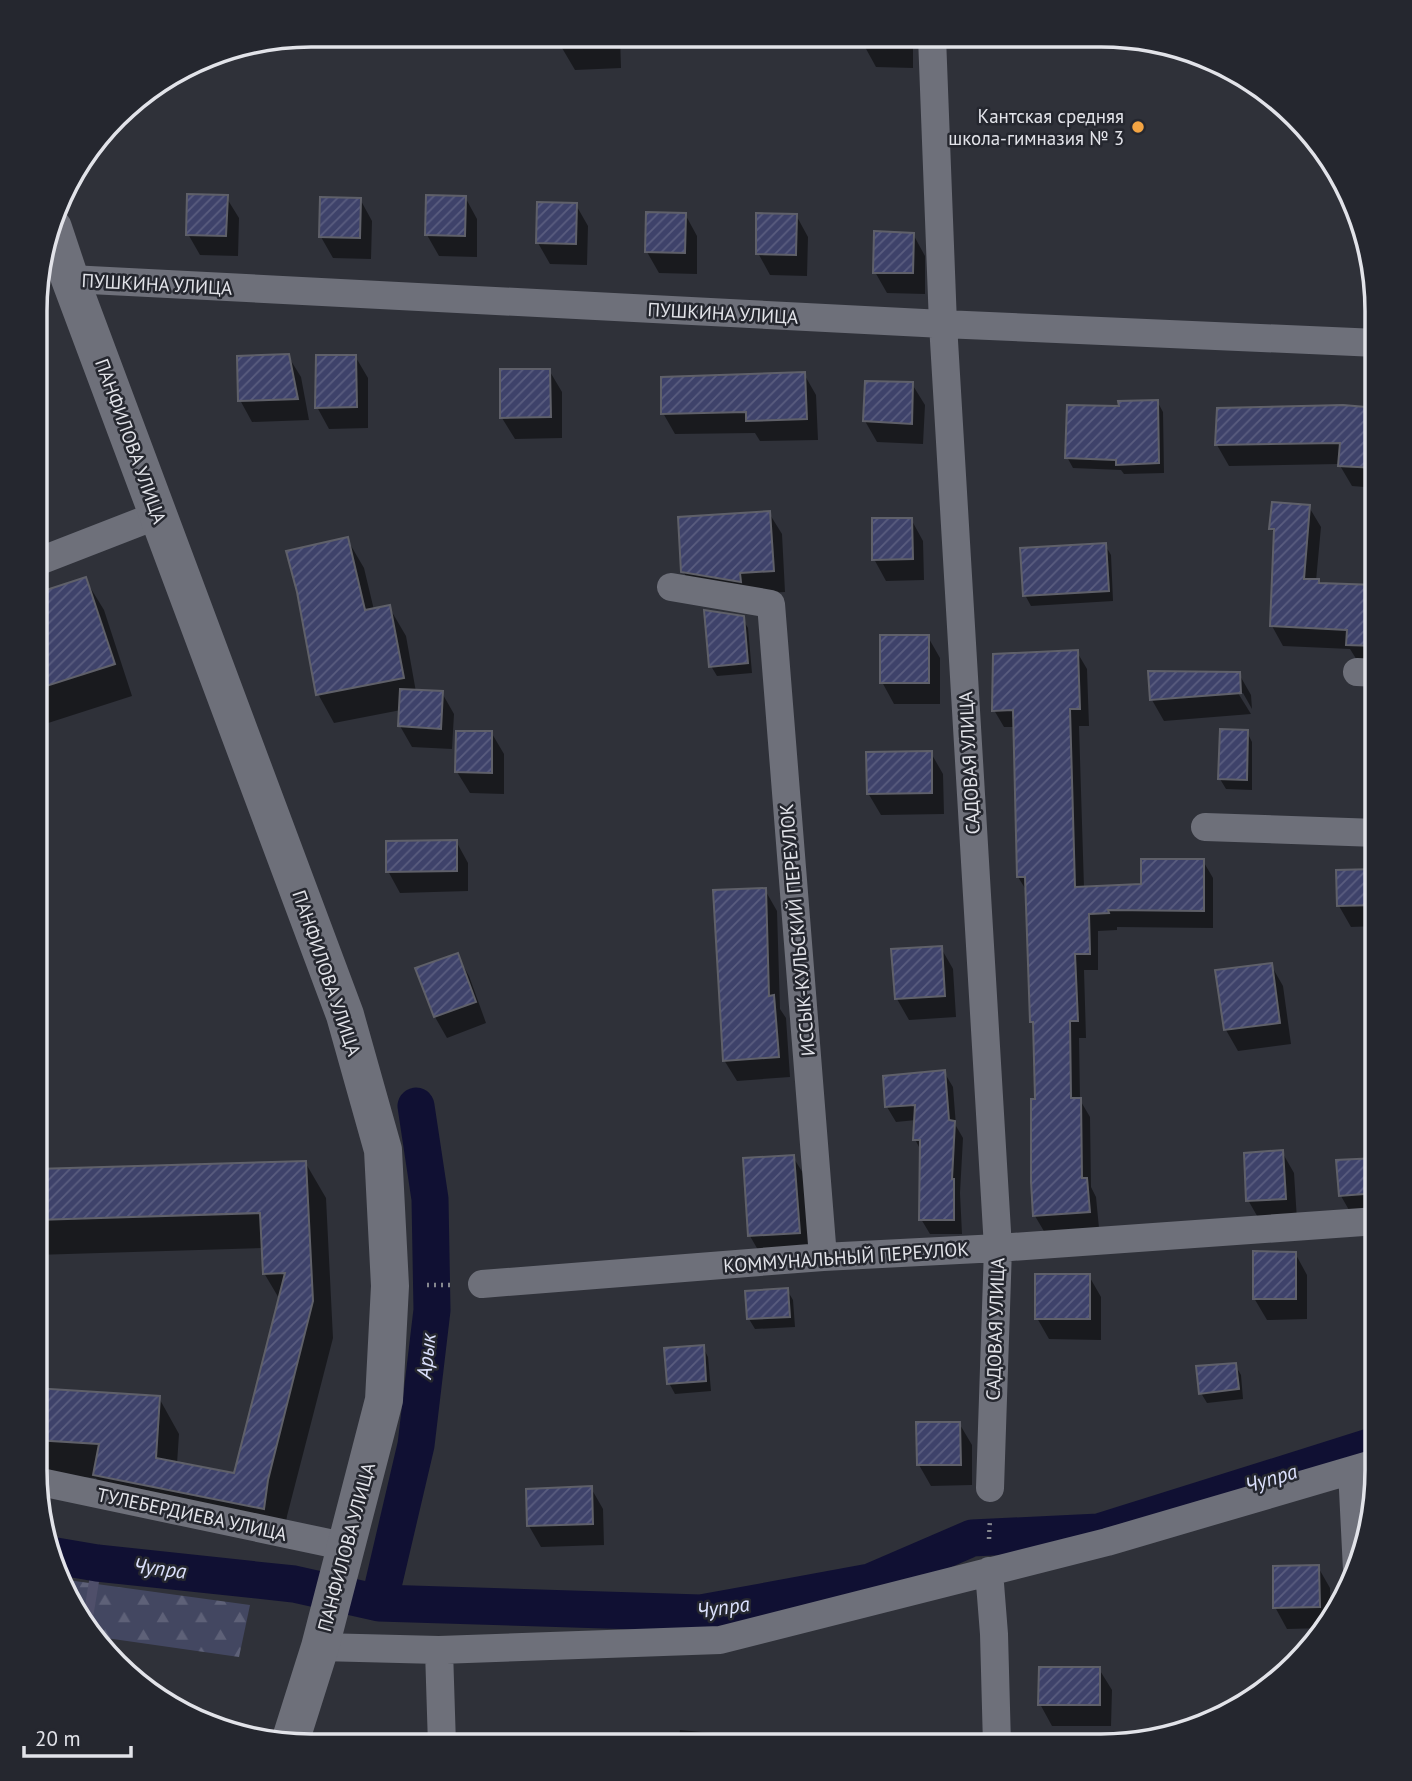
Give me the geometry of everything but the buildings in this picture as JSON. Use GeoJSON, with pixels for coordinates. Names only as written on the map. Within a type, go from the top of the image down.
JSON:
{"type":"FeatureCollection","features":[{"type":"Feature","properties":{"kind":"street","name":"САДОВАЯ УЛИЦА"},"geometry":{"type":"LineString","coordinates":[[932,47],[943,324],[998,1248],[990,1488]]}},
{"type":"Feature","properties":{"kind":"street","name":"ПАНФИЛОВА УЛИЦА"},"geometry":{"type":"LineString","coordinates":[[57,240],[345,1015],[383,1150],[390,1286],[384,1400],[348,1547],[293,1733]]}},
{"type":"Feature","properties":{"kind":"street","name":"ПУШКИНА УЛИЦА"},"geometry":{"type":"LineString","coordinates":[[70,279],[943,324],[1365,342]]}},
{"type":"Feature","properties":{"kind":"street"},"geometry":{"type":"LineString","coordinates":[[47,558],[158,515]]}},
{"type":"Feature","properties":{"kind":"street","name":"ИССЫК-КУЛЬСКИЙ ПЕРЕУЛОК"},"geometry":{"type":"LineString","coordinates":[[671,587],[771,604],[823,1257]]}},
{"type":"Feature","properties":{"kind":"street"},"geometry":{"type":"LineString","coordinates":[[1205,827],[1365,833]]}},
{"type":"Feature","properties":{"kind":"street","name":"КОММУНАЛЬНЫЙ ПЕРЕУЛОК"},"geometry":{"type":"LineString","coordinates":[[482,1284],[823,1257],[998,1248],[1365,1222]]}},
{"type":"Feature","properties":{"kind":"street"},"geometry":{"type":"LineString","coordinates":[[320,1647],[439,1650],[720,1640],[1107,1542],[1364,1466],[1361,1517]]}},
{"type":"Feature","properties":{"kind":"street","name":"ТУЛЕБЕРДИЕВА УЛИЦА"},"geometry":{"type":"LineString","coordinates":[[48,1484],[348,1547]]}},
{"type":"Feature","properties":{"kind":"street"},"geometry":{"type":"LineString","coordinates":[[989,1571],[997,1734]]}},
{"type":"Feature","properties":{"kind":"street"},"geometry":{"type":"LineString","coordinates":[[439,1650],[442,1734]]}},
{"type":"Feature","properties":{"kind":"path"},"geometry":{"type":"LineString","coordinates":[[989,1571],[990,1488]]}},
{"type":"Feature","properties":{"kind":"green space"},"geometry":{"type":"Polygon","coordinates":[[[71,1581],[250,1605],[239,1657],[108,1638],[92,1617],[71,1581]]]}},
{"type":"Feature","properties":{"kind":"waterway","name":"Арык"},"geometry":{"type":"LineString","coordinates":[[379,1603],[416,1445],[432,1310],[430,1199],[416,1106]]}},
{"type":"Feature","properties":{"kind":"waterway","name":"Чупра"},"geometry":{"type":"LineString","coordinates":[[62,1557],[294,1584],[379,1603],[701,1613],[870,1582],[972,1538],[1099,1532],[1365,1448]]}},
{"type":"Feature","properties":{"kind":"waterway"},"geometry":{"type":"LineString","coordinates":[[89,1612],[97,1563]]}},
{"type":"Feature","properties":{"kind":"place","name":"Кантская средняя школа-гимназия № 3"},"geometry":{"type":"Point","coordinates":[1138,127]}}]}
